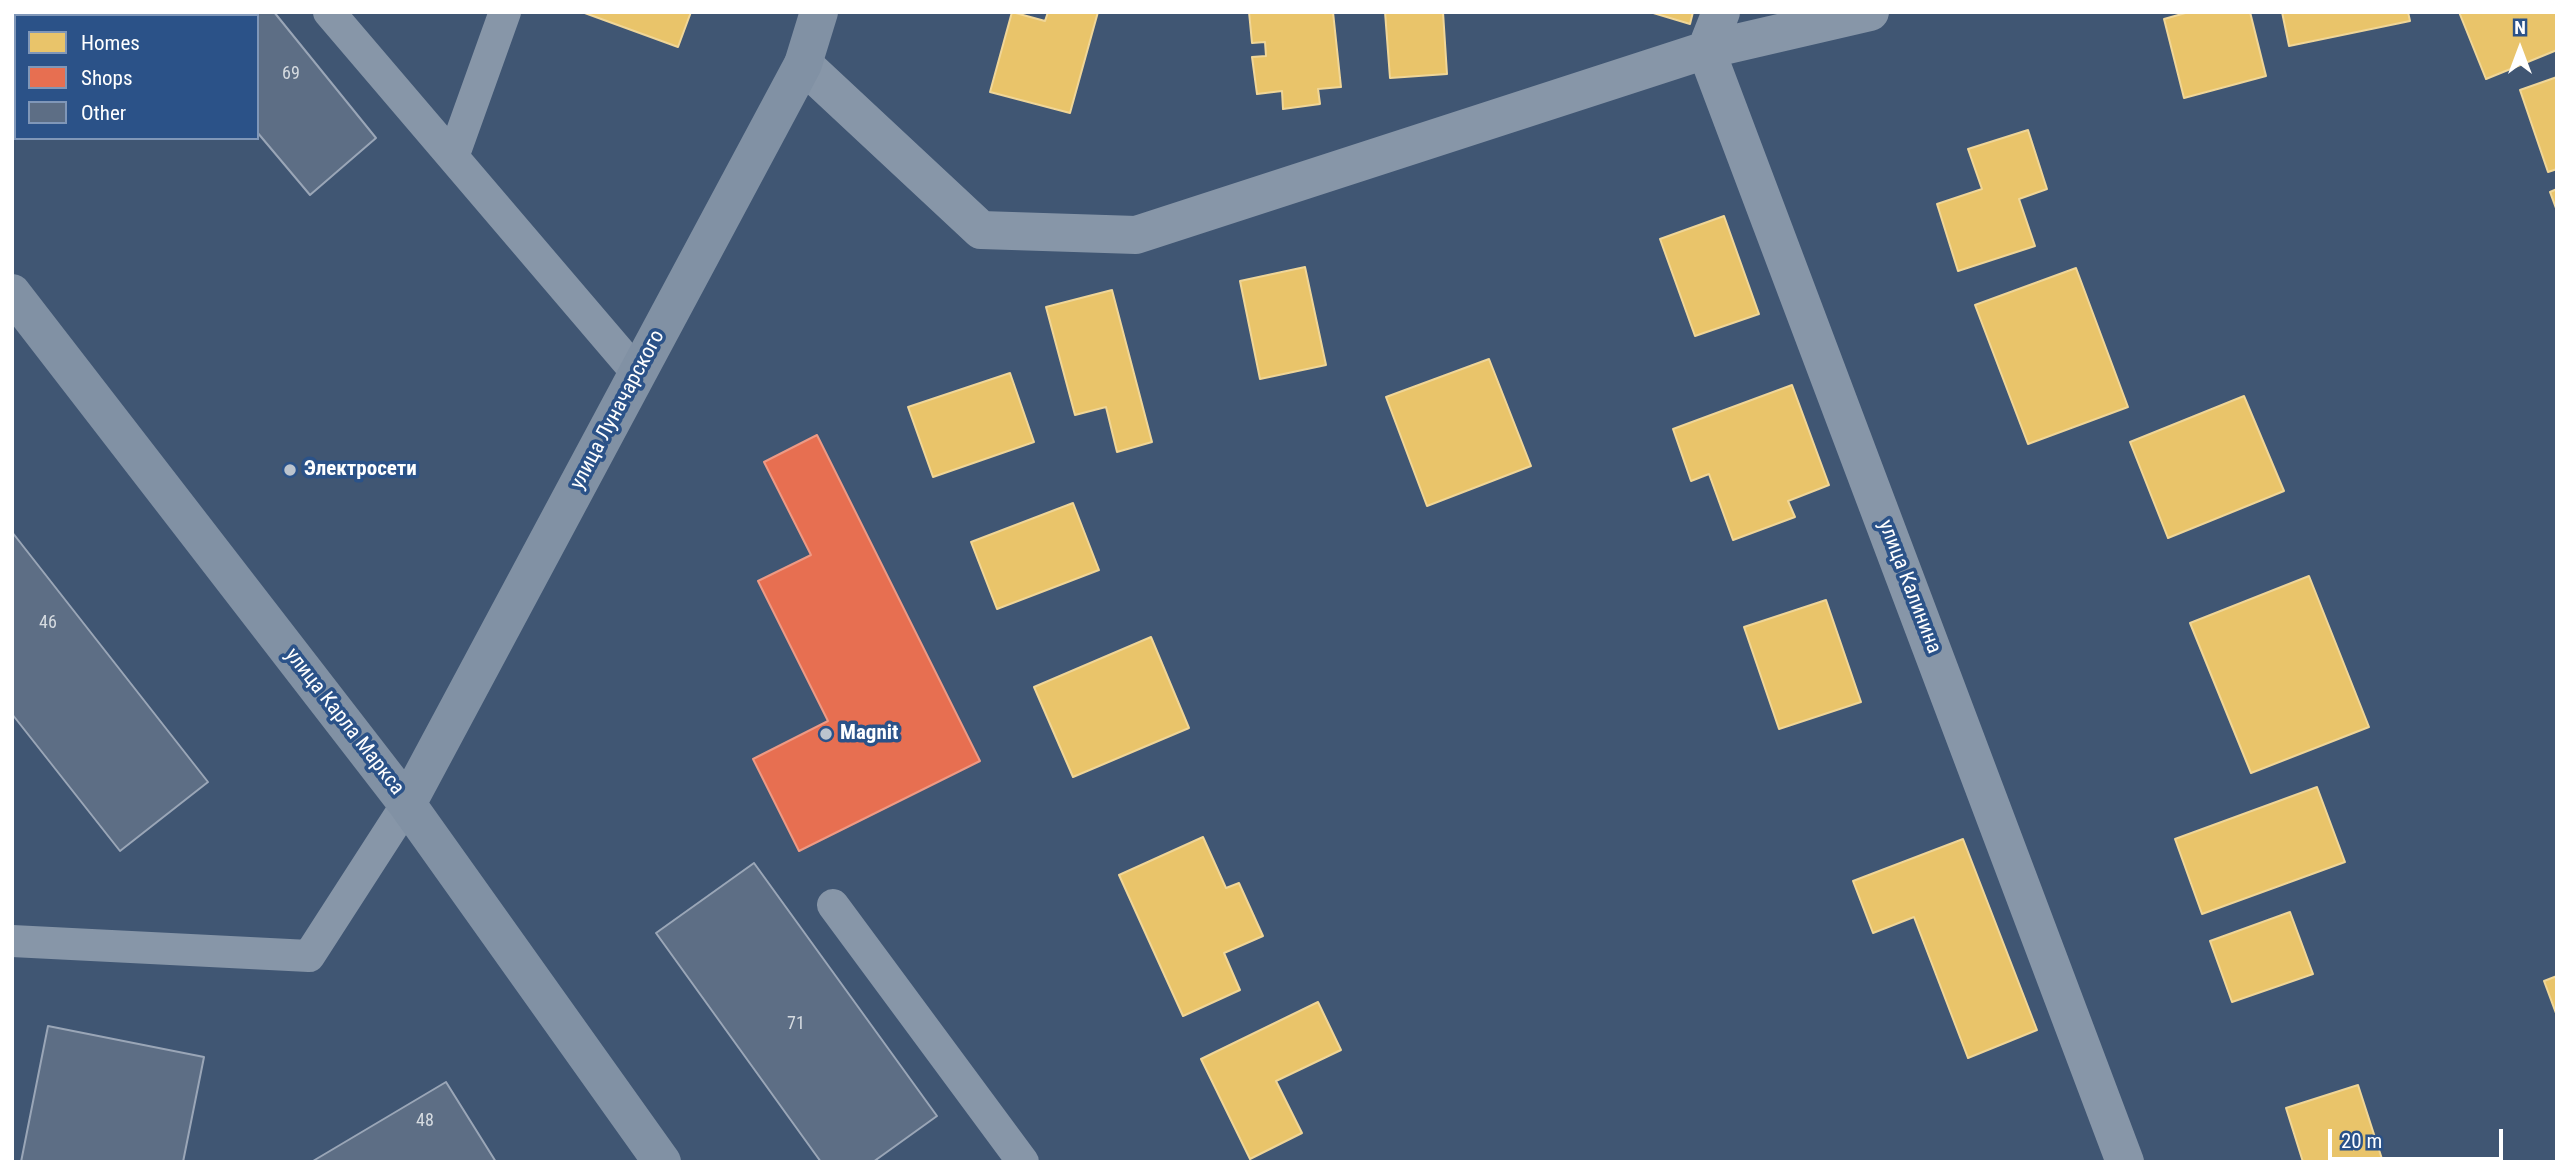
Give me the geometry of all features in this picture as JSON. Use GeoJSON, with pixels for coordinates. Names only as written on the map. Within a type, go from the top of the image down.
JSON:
{"type":"FeatureCollection","features":[{"type":"Feature","properties":{"kind":"street","name":"улица Луначарского"},"geometry":{"type":"LineString","coordinates":[[407,804],[803,64],[819,12]]}},
{"type":"Feature","properties":{"kind":"street"},"geometry":{"type":"LineString","coordinates":[[1706,50],[1721,12]]}},
{"type":"Feature","properties":{"kind":"street"},"geometry":{"type":"LineString","coordinates":[[803,64],[981,230],[1136,235],[1706,50],[1870,12]]}},
{"type":"Feature","properties":{"kind":"street","name":"улица Калинина"},"geometry":{"type":"LineString","coordinates":[[1706,50],[2126,1162]]}},
{"type":"Feature","properties":{"kind":"street","name":"улица Карла Маркса"},"geometry":{"type":"LineString","coordinates":[[12,293],[407,804],[662,1162]]}},
{"type":"Feature","properties":{"kind":"lane"},"geometry":{"type":"LineString","coordinates":[[329,12],[638,374]]}},
{"type":"Feature","properties":{"kind":"lane"},"geometry":{"type":"LineString","coordinates":[[453,157],[505,12]]}},
{"type":"Feature","properties":{"kind":"lane"},"geometry":{"type":"LineString","coordinates":[[12,941],[309,956],[407,804]]}},
{"type":"Feature","properties":{"kind":"lane"},"geometry":{"type":"LineString","coordinates":[[833,905],[1023,1162]]}},
{"type":"Feature","properties":{"kind":"building: Homes"},"geometry":{"type":"Polygon","coordinates":[[[582,12],[691,12],[678,47],[582,12]]]}},
{"type":"Feature","properties":{"kind":"building: Homes"},"geometry":{"type":"Polygon","coordinates":[[[1012,12],[1045,21],[1048,12],[1098,12],[1070,113],[990,92],[1012,12]]]}},
{"type":"Feature","properties":{"kind":"building: Homes"},"geometry":{"type":"Polygon","coordinates":[[[1249,12],[1333,12],[1341,87],[1318,89],[1320,104],[1283,109],[1282,91],[1257,94],[1252,57],[1266,56],[1265,42],[1252,43],[1249,12]]]}},
{"type":"Feature","properties":{"kind":"building: Homes"},"geometry":{"type":"Polygon","coordinates":[[[1385,12],[1443,12],[1447,74],[1390,78],[1385,12]]]}},
{"type":"Feature","properties":{"kind":"building: Homes"},"geometry":{"type":"Polygon","coordinates":[[[1650,12],[1693,12],[1690,24],[1650,12]]]}},
{"type":"Feature","properties":{"kind":"building: Homes"},"geometry":{"type":"Polygon","coordinates":[[[2189,12],[2250,12],[2266,76],[2184,98],[2164,19],[2189,12]]]}},
{"type":"Feature","properties":{"kind":"building: Homes"},"geometry":{"type":"Polygon","coordinates":[[[2282,12],[2408,12],[2410,21],[2289,46],[2282,12]]]}},
{"type":"Feature","properties":{"kind":"building: Homes"},"geometry":{"type":"Polygon","coordinates":[[[2459,12],[2557,12],[2557,50],[2486,79],[2459,12]]]}},
{"type":"Feature","properties":{"kind":"building: Homes"},"geometry":{"type":"Polygon","coordinates":[[[2557,77],[2557,169],[2548,172],[2520,90],[2557,77]]]}},
{"type":"Feature","properties":{"kind":"building: Homes"},"geometry":{"type":"Polygon","coordinates":[[[2028,130],[2047,189],[2019,199],[2035,246],[1958,271],[1937,204],[1982,189],[1968,149],[2028,130]]]}},
{"type":"Feature","properties":{"kind":"building: Homes"},"geometry":{"type":"Polygon","coordinates":[[[2557,189],[2557,211],[2550,192],[2557,189]]]}},
{"type":"Feature","properties":{"kind":"building: Homes"},"geometry":{"type":"Polygon","coordinates":[[[1724,216],[1759,314],[1695,336],[1660,239],[1724,216]]]}},
{"type":"Feature","properties":{"kind":"building: Homes"},"geometry":{"type":"Polygon","coordinates":[[[1305,267],[1326,365],[1260,379],[1240,281],[1305,267]]]}},
{"type":"Feature","properties":{"kind":"building: Homes"},"geometry":{"type":"Polygon","coordinates":[[[2076,268],[2128,407],[2028,444],[1975,305],[2076,268]]]}},
{"type":"Feature","properties":{"kind":"building: Homes"},"geometry":{"type":"Polygon","coordinates":[[[1112,290],[1152,442],[1117,452],[1106,407],[1075,415],[1046,307],[1112,290]]]}},
{"type":"Feature","properties":{"kind":"building: Homes"},"geometry":{"type":"Polygon","coordinates":[[[1489,359],[1531,466],[1427,506],[1386,397],[1489,359]]]}},
{"type":"Feature","properties":{"kind":"building: Homes"},"geometry":{"type":"Polygon","coordinates":[[[1010,373],[1034,442],[933,477],[908,407],[1010,373]]]}},
{"type":"Feature","properties":{"kind":"building: Homes"},"geometry":{"type":"Polygon","coordinates":[[[1792,385],[1829,485],[1788,501],[1795,517],[1733,540],[1709,474],[1691,481],[1673,429],[1792,385]]]}},
{"type":"Feature","properties":{"kind":"building: Homes"},"geometry":{"type":"Polygon","coordinates":[[[2244,396],[2284,491],[2168,538],[2130,442],[2244,396]]]}},
{"type":"Feature","properties":{"kind":"building: Homes"},"geometry":{"type":"Polygon","coordinates":[[[1073,503],[1099,570],[997,609],[971,542],[1073,503]]]}},
{"type":"Feature","properties":{"kind":"building: Homes"},"geometry":{"type":"Polygon","coordinates":[[[2309,576],[2369,727],[2251,773],[2190,623],[2309,576]]]}},
{"type":"Feature","properties":{"kind":"building: Homes"},"geometry":{"type":"Polygon","coordinates":[[[1826,600],[1861,702],[1779,729],[1744,627],[1826,600]]]}},
{"type":"Feature","properties":{"kind":"building: Homes"},"geometry":{"type":"Polygon","coordinates":[[[1151,637],[1189,728],[1073,777],[1034,687],[1151,637]]]}},
{"type":"Feature","properties":{"kind":"building: Homes"},"geometry":{"type":"Polygon","coordinates":[[[2317,787],[2345,862],[2202,914],[2175,839],[2317,787]]]}},
{"type":"Feature","properties":{"kind":"building: Homes"},"geometry":{"type":"Polygon","coordinates":[[[1203,837],[1226,888],[1239,883],[1263,936],[1224,953],[1240,990],[1183,1016],[1119,875],[1203,837]]]}},
{"type":"Feature","properties":{"kind":"building: Homes"},"geometry":{"type":"Polygon","coordinates":[[[1963,839],[2037,1030],[1968,1058],[1914,917],[1873,933],[1853,881],[1963,839]]]}},
{"type":"Feature","properties":{"kind":"building: Homes"},"geometry":{"type":"Polygon","coordinates":[[[2290,912],[2313,974],[2232,1002],[2210,941],[2290,912]]]}},
{"type":"Feature","properties":{"kind":"building: Homes"},"geometry":{"type":"Polygon","coordinates":[[[2557,976],[2557,1016],[2544,981],[2557,976]]]}},
{"type":"Feature","properties":{"kind":"building: Homes"},"geometry":{"type":"Polygon","coordinates":[[[1318,1002],[1341,1050],[1276,1081],[1302,1133],[1250,1159],[1201,1059],[1318,1002]]]}},
{"type":"Feature","properties":{"kind":"building: Homes"},"geometry":{"type":"Polygon","coordinates":[[[2358,1085],[2382,1159],[2372,1162],[2303,1162],[2286,1108],[2358,1085]]]}},
{"type":"Feature","properties":{"kind":"building: Shops"},"geometry":{"type":"Polygon","coordinates":[[[817,435],[980,761],[799,851],[753,759],[828,721],[758,581],[811,555],[764,462],[817,435]]]}},
{"type":"Feature","properties":{"kind":"building: Other"},"geometry":{"type":"Polygon","coordinates":[[[156,12],[274,12],[376,138],[310,195],[259,134],[259,14],[156,12]]]}},
{"type":"Feature","properties":{"kind":"building: Other"},"geometry":{"type":"Polygon","coordinates":[[[12,532],[208,782],[120,851],[12,714],[12,532]]]}},
{"type":"Feature","properties":{"kind":"building: Other"},"geometry":{"type":"Polygon","coordinates":[[[754,863],[937,1116],[873,1162],[821,1162],[656,933],[754,863]]]}},
{"type":"Feature","properties":{"kind":"building: Other"},"geometry":{"type":"Polygon","coordinates":[[[48,1026],[204,1057],[183,1162],[21,1162],[48,1026]]]}},
{"type":"Feature","properties":{"kind":"building: Other"},"geometry":{"type":"Polygon","coordinates":[[[446,1082],[496,1162],[313,1161],[446,1082]]]}},
{"type":"Feature","properties":{"kind":"place","name":"Электросети"},"geometry":{"type":"Point","coordinates":[290,470]}},
{"type":"Feature","properties":{"kind":"place","name":"Magnit"},"geometry":{"type":"Point","coordinates":[826,734]}}]}
